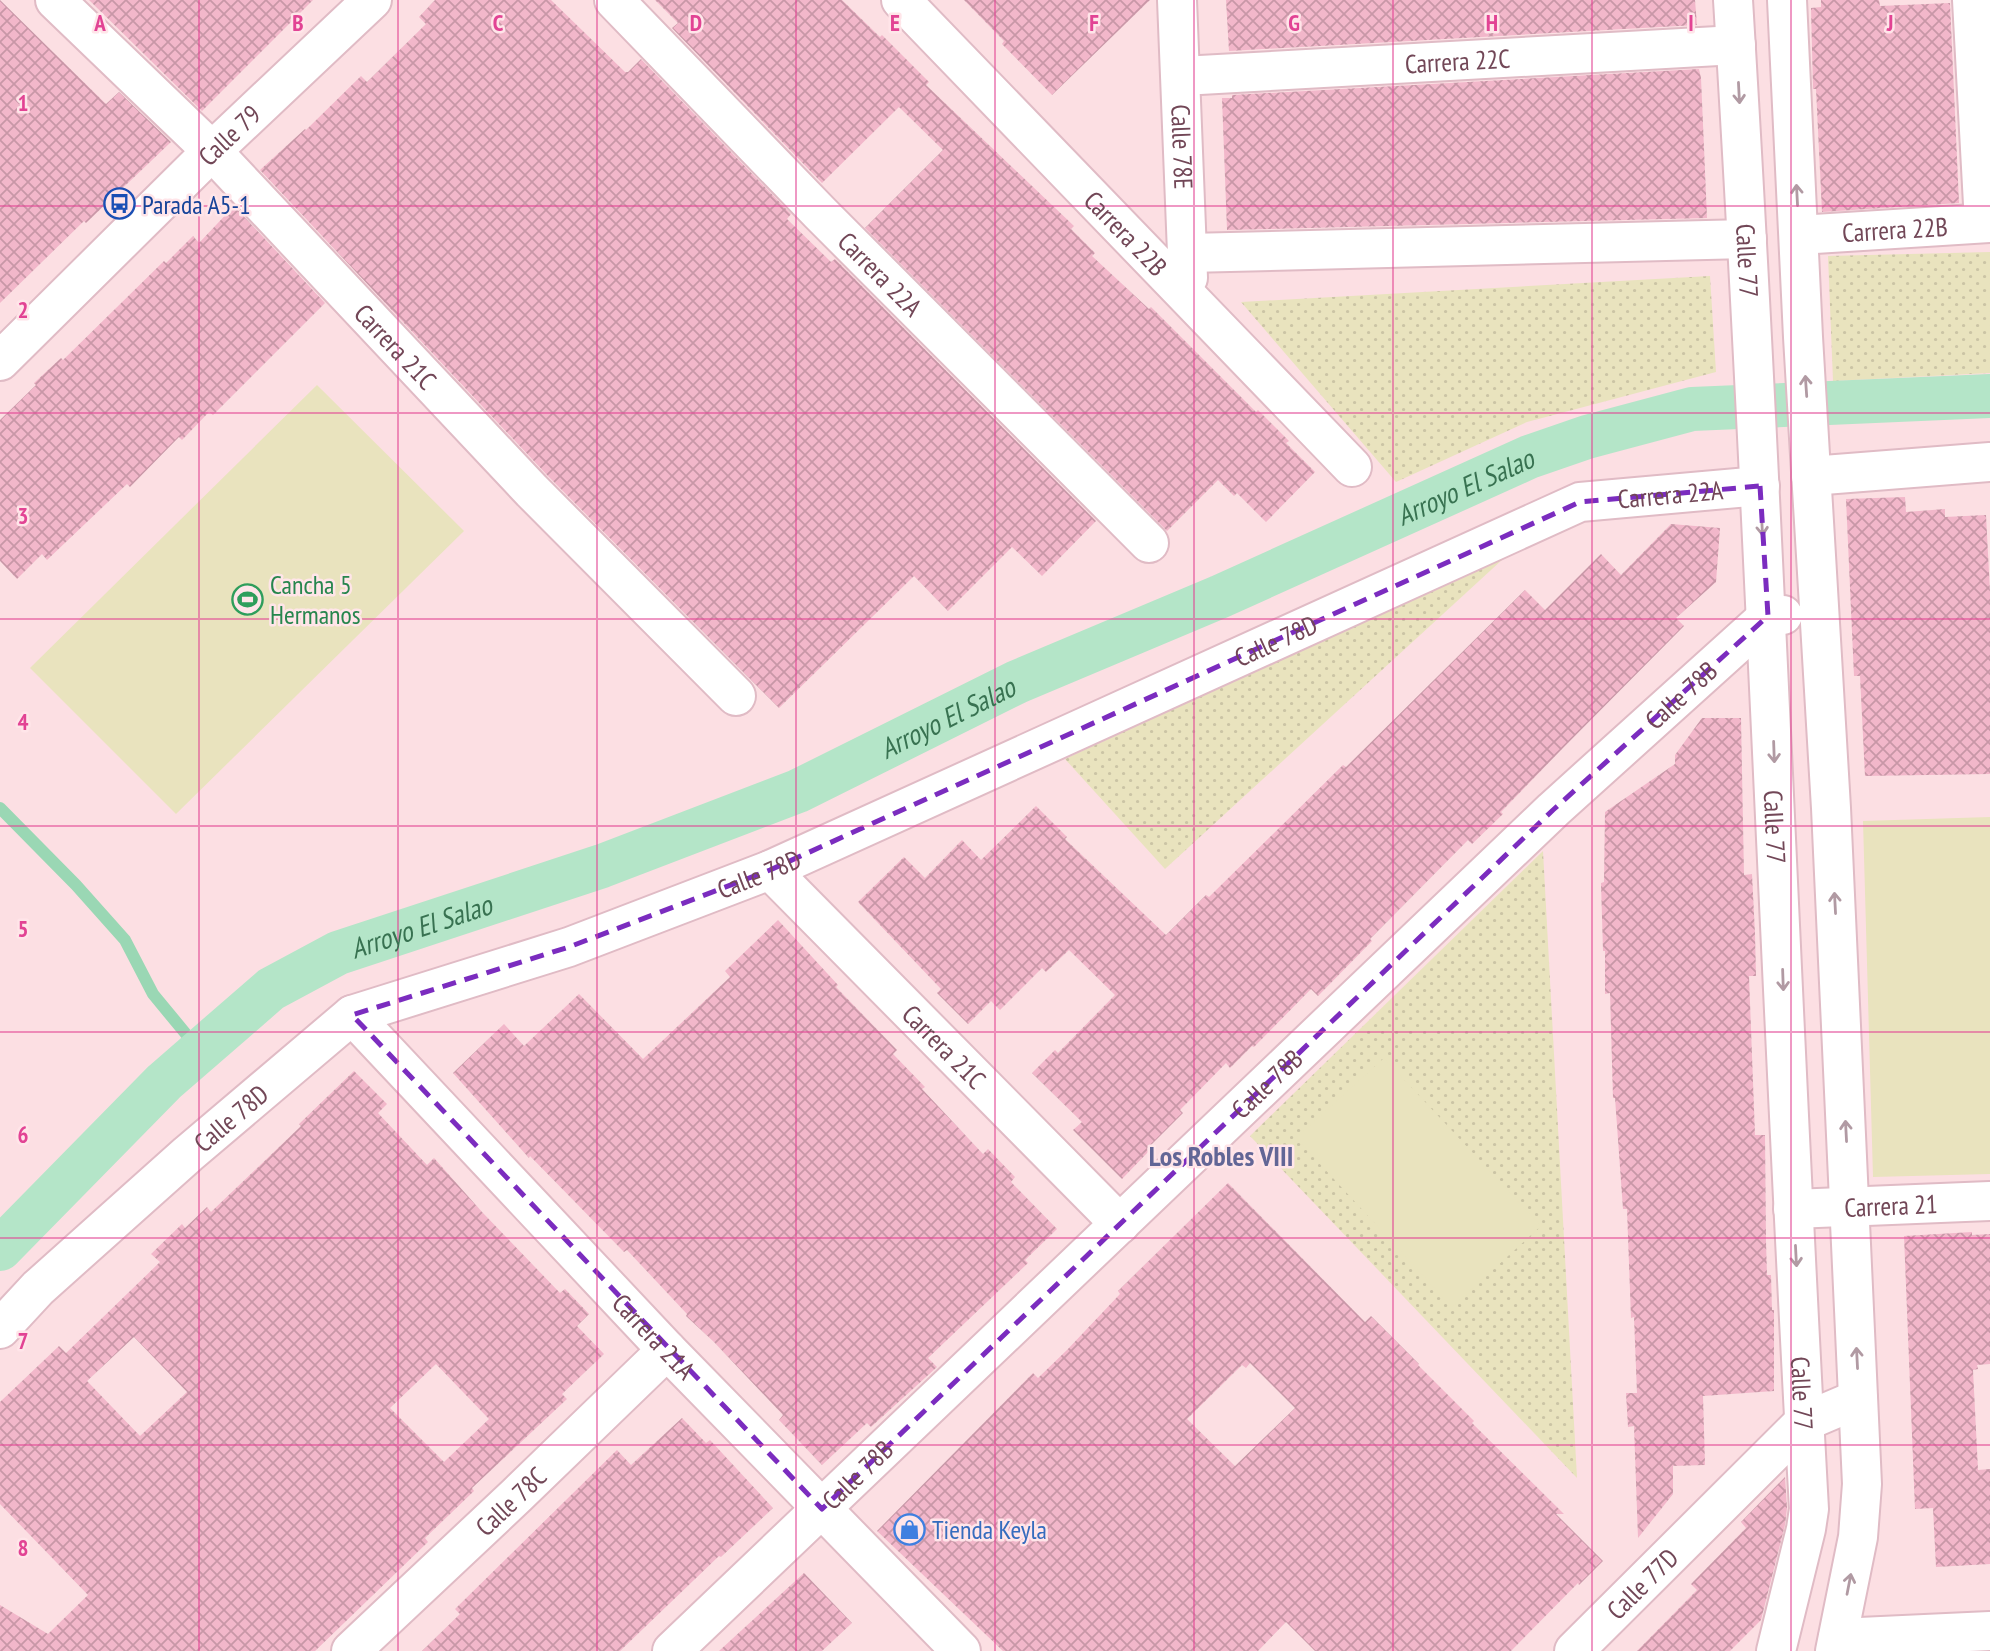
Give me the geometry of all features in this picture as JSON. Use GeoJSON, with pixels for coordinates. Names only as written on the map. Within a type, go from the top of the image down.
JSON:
{"type":"FeatureCollection","features":[{"type":"Feature","properties":{"kind":"street","name":"Carrera 21C"},"geometry":{"type":"LineString","coordinates":[[55,0],[212,151],[532,491],[736,696]]}},
{"type":"Feature","properties":{"kind":"street","name":"Calle 79"},"geometry":{"type":"LineString","coordinates":[[0,361],[212,151],[372,0]]}},
{"type":"Feature","properties":{"kind":"street","name":"Carrera 22A"},"geometry":{"type":"LineString","coordinates":[[614,0],[820,213],[1149,544]]}},
{"type":"Feature","properties":{"kind":"street","name":"Carrera 22B"},"geometry":{"type":"LineString","coordinates":[[901,0],[1352,467]]}},
{"type":"Feature","properties":{"kind":"street","name":"Calle 78E"},"geometry":{"type":"LineString","coordinates":[[1177,0],[1182,76],[1187,294]]}},
{"type":"Feature","properties":{"kind":"street","name":"Calle 77"},"geometry":{"type":"LineString","coordinates":[[1733,0],[1768,616],[1807,1519],[1776,1651]]}},
{"type":"Feature","properties":{"kind":"street","name":"Calle 77"},"geometry":{"type":"LineString","coordinates":[[1787,0],[1862,1484],[1858,1538],[1837,1645]]}},
{"type":"Feature","properties":{"kind":"street"},"geometry":{"type":"LineString","coordinates":[[1972,0],[1987,223]]}},
{"type":"Feature","properties":{"kind":"street","name":"Carrera 22C"},"geometry":{"type":"LineString","coordinates":[[1182,76],[1736,45]]}},
{"type":"Feature","properties":{"kind":"street","name":"Carrera 22B"},"geometry":{"type":"LineString","coordinates":[[1799,235],[1987,223]]}},
{"type":"Feature","properties":{"kind":"street","name":"Carrera 22B"},"geometry":{"type":"LineString","coordinates":[[1188,253],[1747,239]]}},
{"type":"Feature","properties":{"kind":"street"},"geometry":{"type":"LineString","coordinates":[[1811,476],[1990,462]]}},
{"type":"Feature","properties":{"kind":"street","name":"Carrera 22A"},"geometry":{"type":"LineString","coordinates":[[1580,502],[1760,486]]}},
{"type":"Feature","properties":{"kind":"street","name":"Calle 78D"},"geometry":{"type":"LineString","coordinates":[[0,1329],[38,1288],[188,1154],[352,1015],[569,947],[771,870],[1580,502]]}},
{"type":"Feature","properties":{"kind":"street"},"geometry":{"type":"LineString","coordinates":[[1768,616],[1820,612]]}},
{"type":"Feature","properties":{"kind":"street","name":"Calle 78B"},"geometry":{"type":"LineString","coordinates":[[672,1651],[1553,810],[1768,616]]}},
{"type":"Feature","properties":{"kind":"street","name":"Carrera 21C"},"geometry":{"type":"LineString","coordinates":[[771,870],[1120,1224]]}},
{"type":"Feature","properties":{"kind":"street","name":"Carrera 21A"},"geometry":{"type":"LineString","coordinates":[[352,1015],[667,1350],[961,1651]]}},
{"type":"Feature","properties":{"kind":"street","name":"Carrera 21"},"geometry":{"type":"LineString","coordinates":[[1793,1209],[1990,1201]]}},
{"type":"Feature","properties":{"kind":"street","name":"Calle 78C"},"geometry":{"type":"LineString","coordinates":[[351,1651],[667,1350]]}},
{"type":"Feature","properties":{"kind":"street"},"geometry":{"type":"LineString","coordinates":[[1804,1422],[1858,1399]]}},
{"type":"Feature","properties":{"kind":"street","name":"Calle 77D"},"geometry":{"type":"LineString","coordinates":[[1574,1651],[1804,1422]]}},
{"type":"Feature","properties":{"kind":"street"},"geometry":{"type":"LineString","coordinates":[[1837,1645],[1990,1631]]}},
{"type":"Feature","properties":{"kind":"highlighted area"},"geometry":{"type":"Polygon","coordinates":[[[1760,486],[1768,616],[1553,810],[822,1509],[352,1015],[569,947],[770,870],[1580,502],[1760,486]]]}},
{"type":"Feature","properties":{"kind":"shaded area"},"geometry":{"type":"Polygon","coordinates":[[[1990,252],[1990,373],[1833,381],[1828,256],[1990,252]]]}},
{"type":"Feature","properties":{"kind":"shaded area"},"geometry":{"type":"Polygon","coordinates":[[[1710,276],[1716,372],[1527,422],[1396,482],[1241,302],[1710,276]]]}},
{"type":"Feature","properties":{"kind":"shaded area","name":"Cancha 5 Hermanos"},"geometry":{"type":"Polygon","coordinates":[[[317,385],[464,531],[176,814],[30,668],[317,385]]]}},
{"type":"Feature","properties":{"kind":"shaded area"},"geometry":{"type":"Polygon","coordinates":[[[1515,548],[1165,869],[1065,759],[1515,548]]]}},
{"type":"Feature","properties":{"kind":"shaded area"},"geometry":{"type":"Polygon","coordinates":[[[1990,817],[1990,1174],[1873,1177],[1863,821],[1990,817]]]}},
{"type":"Feature","properties":{"kind":"shaded area"},"geometry":{"type":"Polygon","coordinates":[[[1543,851],[1577,1478],[1250,1136],[1543,851]]]}},
{"type":"Feature","properties":{"kind":"shaded area"},"geometry":{"type":"Polygon","coordinates":[[[1384,1058],[1541,1226],[1452,1307],[1296,1138],[1384,1058]]]}},
{"type":"Feature","properties":{"kind":"building"},"geometry":{"type":"Polygon","coordinates":[[[0,0],[106,104],[119,92],[171,142],[86,223],[84,221],[0,303],[0,0]]]}},
{"type":"Feature","properties":{"kind":"building"},"geometry":{"type":"Polygon","coordinates":[[[89,0],[313,0],[202,111],[89,0]]]}},
{"type":"Feature","properties":{"kind":"building"},"geometry":{"type":"Polygon","coordinates":[[[435,0],[551,0],[625,72],[641,59],[791,214],[787,219],[831,262],[835,259],[1096,521],[1042,576],[1012,547],[948,611],[914,576],[779,708],[548,476],[260,170],[361,76],[367,82],[426,24],[419,17],[435,0]]]}},
{"type":"Feature","properties":{"kind":"building"},"geometry":{"type":"Polygon","coordinates":[[[655,0],[842,0],[880,37],[882,35],[929,82],[926,85],[1074,226],[1071,229],[1095,253],[1092,256],[1149,309],[1151,307],[1256,412],[1258,410],[1315,472],[1266,522],[1237,493],[1234,496],[1218,480],[1167,531],[865,228],[943,150],[899,107],[822,183],[672,28],[678,23],[655,0]]]}},
{"type":"Feature","properties":{"kind":"building"},"geometry":{"type":"Polygon","coordinates":[[[964,0],[1150,0],[1052,95],[964,0]]]}},
{"type":"Feature","properties":{"kind":"building"},"geometry":{"type":"Polygon","coordinates":[[[1226,0],[1695,0],[1697,25],[1229,51],[1226,0]]]}},
{"type":"Feature","properties":{"kind":"building"},"geometry":{"type":"Polygon","coordinates":[[[1821,0],[1879,0],[1880,6],[1950,3],[1959,203],[1822,212],[1816,89],[1813,89],[1811,8],[1821,7],[1821,0]]]}},
{"type":"Feature","properties":{"kind":"building"},"geometry":{"type":"Polygon","coordinates":[[[1699,69],[1707,218],[1227,230],[1222,98],[1232,98],[1232,95],[1699,69]]]}},
{"type":"Feature","properties":{"kind":"building"},"geometry":{"type":"Polygon","coordinates":[[[234,206],[325,303],[213,415],[209,412],[182,440],[179,437],[130,487],[127,484],[47,560],[42,554],[17,579],[0,561],[0,420],[36,385],[34,383],[61,358],[63,360],[164,261],[166,263],[193,236],[199,243],[234,206]]]}},
{"type":"Feature","properties":{"kind":"building"},"geometry":{"type":"Polygon","coordinates":[[[1905,497],[1906,512],[1945,509],[1945,517],[1986,515],[1990,592],[1990,774],[1865,776],[1860,676],[1854,676],[1846,499],[1905,497]]]}},
{"type":"Feature","properties":{"kind":"building"},"geometry":{"type":"Polygon","coordinates":[[[1671,524],[1720,528],[1716,582],[1676,618],[1684,626],[1501,812],[1503,814],[1472,844],[1468,840],[1318,996],[1311,989],[1230,1068],[1226,1063],[1180,1110],[1183,1113],[1122,1179],[1073,1130],[1082,1122],[1032,1073],[1055,1050],[1058,1053],[1115,995],[1069,950],[1046,972],[1042,968],[1000,1010],[991,1001],[968,1024],[937,993],[941,989],[858,902],[904,857],[925,878],[962,840],[981,860],[1036,806],[1067,837],[1065,839],[1166,935],[1206,895],[1209,897],[1343,765],[1346,767],[1525,590],[1545,610],[1601,554],[1621,575],[1671,524]]]}},
{"type":"Feature","properties":{"kind":"building"},"geometry":{"type":"Polygon","coordinates":[[[1702,718],[1741,718],[1744,875],[1752,874],[1755,934],[1756,976],[1749,976],[1755,1135],[1765,1135],[1767,1275],[1771,1275],[1774,1310],[1774,1391],[1703,1396],[1705,1465],[1673,1466],[1673,1494],[1638,1538],[1634,1426],[1628,1427],[1626,1393],[1637,1393],[1634,1317],[1631,1318],[1627,1209],[1623,1209],[1613,1098],[1610,993],[1605,994],[1603,951],[1601,883],[1604,882],[1605,812],[1675,764],[1675,755],[1702,718]]]}},
{"type":"Feature","properties":{"kind":"building"},"geometry":{"type":"Polygon","coordinates":[[[778,920],[838,985],[836,987],[897,1050],[893,1054],[925,1087],[922,1089],[983,1154],[988,1149],[1015,1177],[1011,1182],[1057,1229],[1025,1260],[1028,1263],[928,1358],[937,1367],[871,1427],[867,1423],[822,1465],[779,1420],[783,1415],[686,1316],[627,1250],[624,1252],[530,1156],[529,1158],[453,1073],[504,1024],[524,1046],[579,994],[643,1059],[730,977],[725,971],[778,920]]]}},
{"type":"Feature","properties":{"kind":"building"},"geometry":{"type":"Polygon","coordinates":[[[354,1071],[387,1104],[378,1113],[427,1165],[434,1158],[560,1293],[565,1289],[589,1314],[577,1326],[604,1354],[562,1394],[567,1399],[472,1488],[474,1491],[425,1538],[428,1542],[315,1651],[0,1651],[0,1605],[48,1634],[88,1595],[0,1504],[0,1402],[59,1346],[66,1353],[160,1262],[151,1254],[182,1224],[185,1228],[207,1207],[211,1212],[301,1126],[299,1124],[354,1071]],[[134,1337],[87,1381],[140,1436],[187,1392],[134,1337]],[[436,1364],[390,1408],[444,1462],[489,1419],[436,1364]]]}},
{"type":"Feature","properties":{"kind":"building"},"geometry":{"type":"Polygon","coordinates":[[[1228,1183],[1365,1322],[1371,1316],[1419,1364],[1474,1421],[1472,1423],[1564,1514],[1556,1514],[1603,1561],[1511,1651],[1315,1651],[1286,1622],[1258,1651],[1003,1651],[877,1531],[1033,1373],[1038,1378],[1067,1350],[1120,1294],[1118,1291],[1228,1183]],[[1250,1363],[1246,1368],[1242,1365],[1187,1419],[1235,1466],[1295,1408],[1250,1363]]]}},
{"type":"Feature","properties":{"kind":"building"},"geometry":{"type":"Polygon","coordinates":[[[1972,1232],[1972,1235],[1990,1234],[1990,1364],[1977,1365],[1978,1369],[1973,1370],[1978,1470],[1990,1469],[1990,1564],[1936,1567],[1933,1508],[1915,1509],[1904,1236],[1972,1232]]]}},
{"type":"Feature","properties":{"kind":"building"},"geometry":{"type":"Polygon","coordinates":[[[682,1418],[706,1443],[710,1440],[773,1508],[620,1651],[422,1651],[460,1614],[455,1609],[617,1450],[631,1465],[682,1418]]]}},
{"type":"Feature","properties":{"kind":"building"},"geometry":{"type":"Polygon","coordinates":[[[1785,1477],[1785,1525],[1761,1620],[1730,1651],[1637,1651],[1697,1590],[1691,1584],[1746,1528],[1741,1522],[1785,1477]]]}},
{"type":"Feature","properties":{"kind":"building"},"geometry":{"type":"Polygon","coordinates":[[[804,1573],[852,1623],[822,1651],[719,1651],[804,1573]]]}},
{"type":"Feature","properties":{"kind":"waterway","name":"Arroyo El Salao"},"geometry":{"type":"LineString","coordinates":[[0,1249],[164,1082],[271,989],[338,953],[602,866],[798,791],[1017,682],[1219,597],[1529,457],[1587,437],[1692,409],[1990,396]]}},
{"type":"Feature","properties":{"kind":"waterway"},"geometry":{"type":"LineString","coordinates":[[0,808],[76,885],[125,940],[153,994],[186,1034]]}},
{"type":"Feature","properties":{"kind":"place","name":"Parada A5-1"},"geometry":{"type":"Point","coordinates":[119,204]}},
{"type":"Feature","properties":{"kind":"place","name":"Cancha 5 Hermanos"},"geometry":{"type":"Point","coordinates":[247,599]}},
{"type":"Feature","properties":{"kind":"place","name":"Tienda Keyla"},"geometry":{"type":"Point","coordinates":[909,1529]}},
{"type":"Feature","properties":{"kind":"district","name":"Los Robles VIII"},"geometry":{"type":"Point","coordinates":[1221,1155]}}]}
